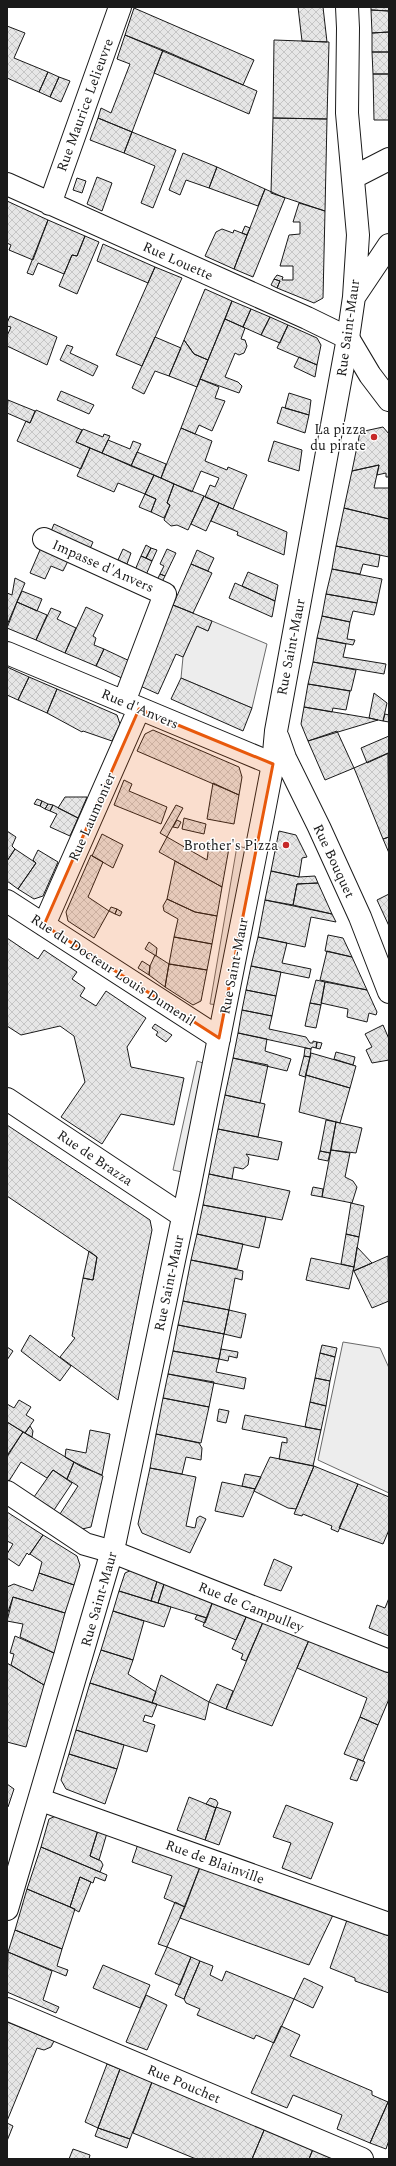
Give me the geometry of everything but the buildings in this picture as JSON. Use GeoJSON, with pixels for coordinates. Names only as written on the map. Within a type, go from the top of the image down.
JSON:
{"type":"FeatureCollection","features":[{"type":"Feature","properties":{"kind":"street","name":"Rue Maurice Lelieuvre"},"geometry":{"type":"LineString","coordinates":[[50,204],[120,7]]}},
{"type":"Feature","properties":{"kind":"street","name":"Rue Saint-Maur"},"geometry":{"type":"LineString","coordinates":[[7,1907],[41,1800],[113,1552],[183,1216],[273,764],[276,731],[348,338],[354,297],[358,235],[354,177],[347,113],[348,28],[346,7]]}},
{"type":"Feature","properties":{"kind":"street"},"geometry":{"type":"LineString","coordinates":[[354,177],[389,159]]}},
{"type":"Feature","properties":{"kind":"street","name":"Rue Louette"},"geometry":{"type":"LineString","coordinates":[[7,184],[307,318],[348,338]]}},
{"type":"Feature","properties":{"kind":"street"},"geometry":{"type":"LineString","coordinates":[[354,297],[389,245]]}},
{"type":"Feature","properties":{"kind":"street"},"geometry":{"type":"LineString","coordinates":[[348,338],[370,375],[389,400]]}},
{"type":"Feature","properties":{"kind":"street","name":"Impasse d'Anvers"},"geometry":{"type":"LineString","coordinates":[[44,539],[165,594],[132,706]]}},
{"type":"Feature","properties":{"kind":"street","name":"Rue d'Anvers"},"geometry":{"type":"LineString","coordinates":[[7,652],[132,706],[273,764]]}},
{"type":"Feature","properties":{"kind":"street","name":"Rue Laumonier"},"geometry":{"type":"LineString","coordinates":[[44,925],[132,706]]}},
{"type":"Feature","properties":{"kind":"street","name":"Rue Bouquet"},"geometry":{"type":"LineString","coordinates":[[276,731],[285,758],[319,827],[360,918],[389,992]]}},
{"type":"Feature","properties":{"kind":"street","name":"Rue du Docteur Louis Dumenil"},"geometry":{"type":"LineString","coordinates":[[7,901],[219,1038]]}},
{"type":"Feature","properties":{"kind":"street","name":"Rue de Brazza"},"geometry":{"type":"LineString","coordinates":[[7,1099],[183,1216]]}},
{"type":"Feature","properties":{"kind":"street","name":"Rue de Campulley"},"geometry":{"type":"LineString","coordinates":[[7,1492],[85,1544],[113,1552],[389,1661]]}},
{"type":"Feature","properties":{"kind":"street","name":"Rue de Blainville"},"geometry":{"type":"LineString","coordinates":[[41,1800],[389,1924]]}},
{"type":"Feature","properties":{"kind":"street","name":"Rue Pouchet"},"geometry":{"type":"LineString","coordinates":[[7,2009],[362,2159]]}},
{"type":"Feature","properties":{"kind":"highlighted area"},"geometry":{"type":"Polygon","coordinates":[[[139,709],[273,764],[219,1038],[44,925],[139,709]]]}},
{"type":"Feature","properties":{"kind":"shaded area"},"geometry":{"type":"Polygon","coordinates":[[[212,621],[267,644],[252,708],[181,678],[183,657],[197,626],[208,631],[212,621]]]}},
{"type":"Feature","properties":{"kind":"shaded area"},"geometry":{"type":"Polygon","coordinates":[[[237,846],[246,848],[219,1005],[210,1004],[237,846]]]}},
{"type":"Feature","properties":{"kind":"shaded area"},"geometry":{"type":"Polygon","coordinates":[[[197,1061],[206,1064],[182,1172],[173,1170],[197,1061]]]}},
{"type":"Feature","properties":{"kind":"shaded area"},"geometry":{"type":"Polygon","coordinates":[[[343,1342],[380,1348],[389,1368],[389,1493],[318,1460],[343,1342]]]}},
{"type":"Feature","properties":{"kind":"place","name":"La pizza du pirate"},"geometry":{"type":"Point","coordinates":[374,437]}},
{"type":"Feature","properties":{"kind":"place","name":"Brother's Pizza"},"geometry":{"type":"Point","coordinates":[286,845]}}]}
